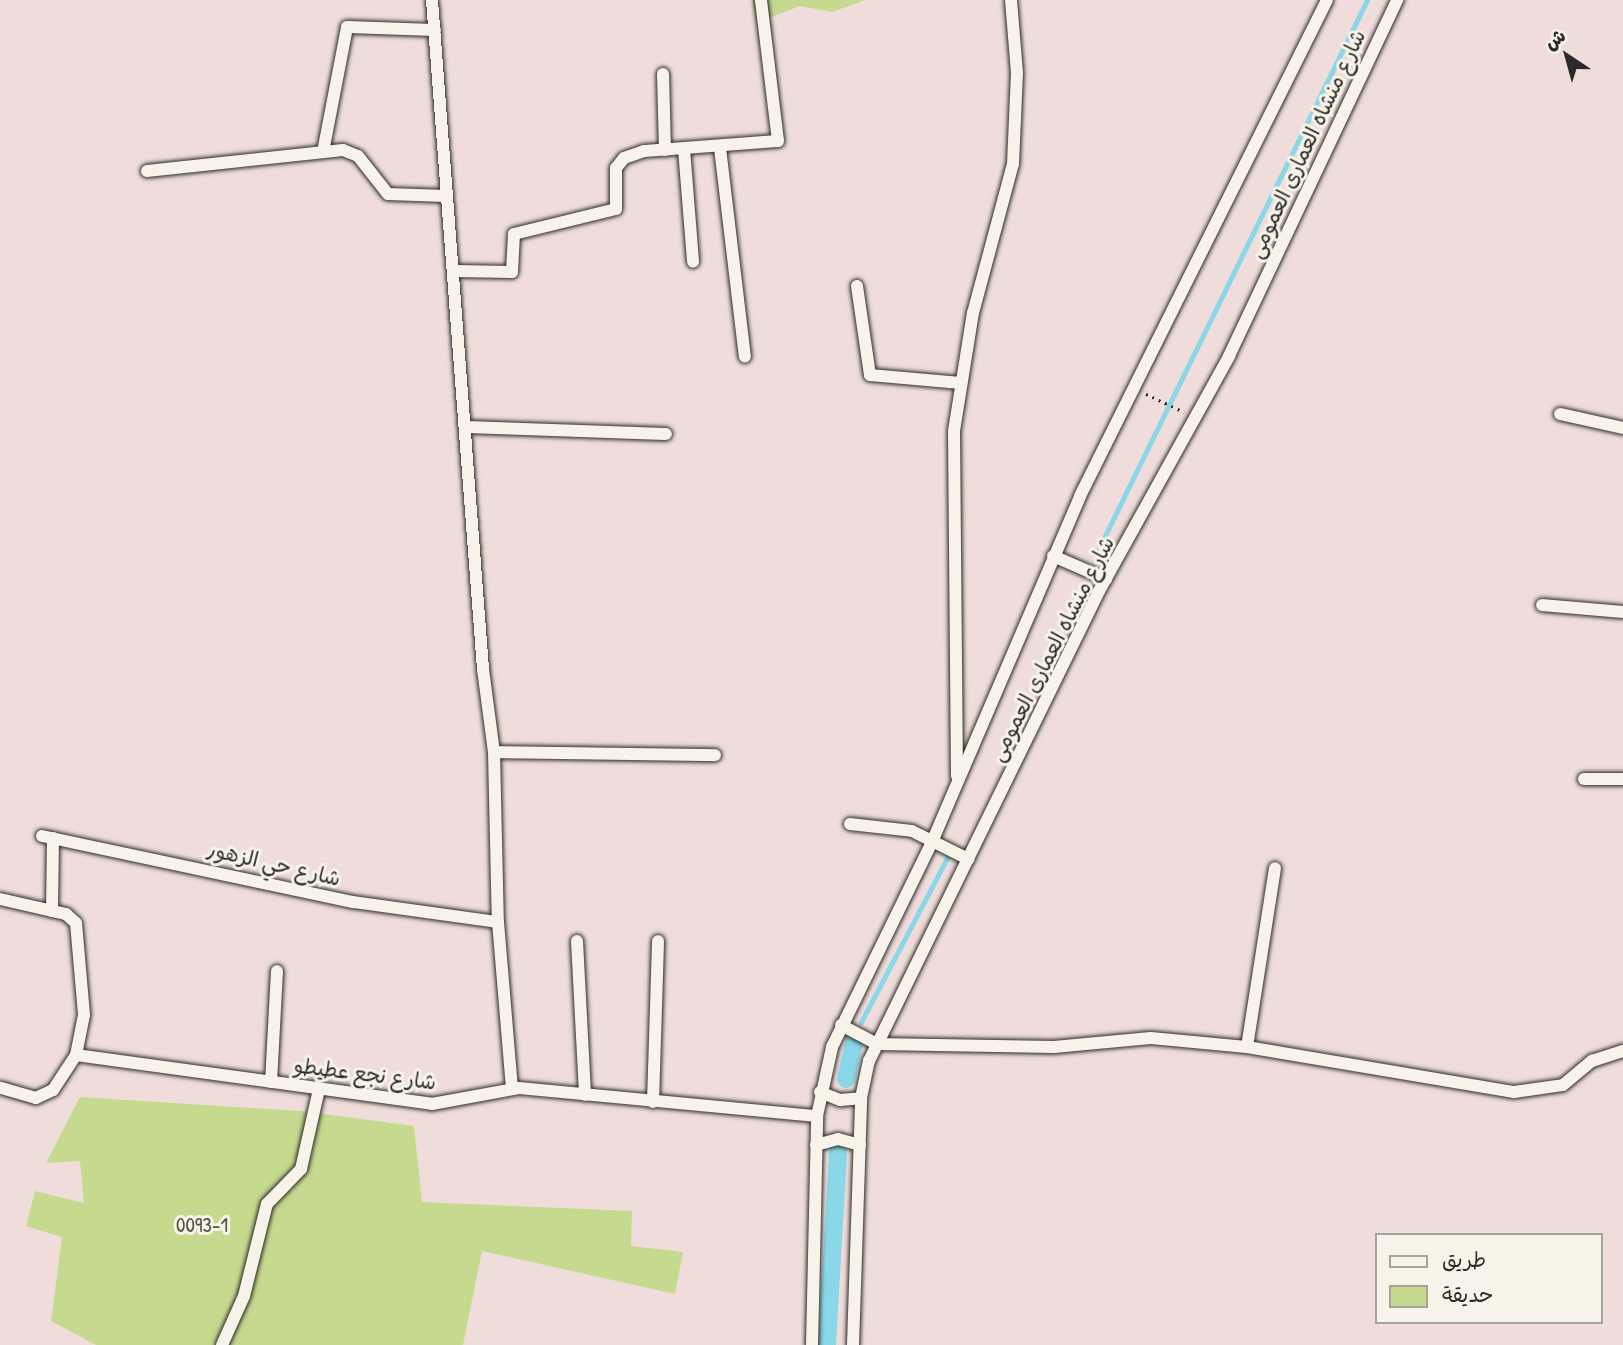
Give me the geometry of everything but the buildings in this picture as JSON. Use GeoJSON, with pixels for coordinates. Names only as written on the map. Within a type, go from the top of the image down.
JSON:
{"type":"FeatureCollection","features":[{"type":"Feature","properties":{"kind":"street"},"geometry":{"type":"LineString","coordinates":[[432,0],[446,196],[455,271],[483,669],[494,752],[498,922],[512,1088]]}},
{"type":"Feature","properties":{"kind":"street"},"geometry":{"type":"LineString","coordinates":[[455,271],[512,272],[514,234],[616,209],[620,160],[665,150],[720,148],[780,140],[761,0]]}},
{"type":"Feature","properties":{"kind":"street"},"geometry":{"type":"LineString","coordinates":[[957,784],[953,468],[961,383],[992,227],[1013,163],[1017,73],[1010,0]]}},
{"type":"Feature","properties":{"kind":"street","name":"شارع منشاه العمارى العمومى"},"geometry":{"type":"LineString","coordinates":[[812,1345],[817,1116],[820,1092],[841,1025],[932,842],[1054,556],[1327,0]]}},
{"type":"Feature","properties":{"kind":"street","name":"شارع منشاه العمارى العمومى"},"geometry":{"type":"LineString","coordinates":[[853,1345],[861,1098],[877,1044],[1106,579],[1229,356],[1397,0]]}},
{"type":"Feature","properties":{"kind":"street"},"geometry":{"type":"LineString","coordinates":[[323,152],[348,27],[435,30]]}},
{"type":"Feature","properties":{"kind":"street"},"geometry":{"type":"LineString","coordinates":[[663,74],[665,150]]}},
{"type":"Feature","properties":{"kind":"street"},"geometry":{"type":"LineString","coordinates":[[720,148],[745,357]]}},
{"type":"Feature","properties":{"kind":"street"},"geometry":{"type":"LineString","coordinates":[[684,149],[694,262]]}},
{"type":"Feature","properties":{"kind":"street"},"geometry":{"type":"LineString","coordinates":[[147,171],[323,152],[354,152],[388,194],[446,196]]}},
{"type":"Feature","properties":{"kind":"street"},"geometry":{"type":"LineString","coordinates":[[857,286],[870,374],[961,383]]}},
{"type":"Feature","properties":{"kind":"street"},"geometry":{"type":"LineString","coordinates":[[1560,414],[1623,428]]}},
{"type":"Feature","properties":{"kind":"street"},"geometry":{"type":"LineString","coordinates":[[466,427],[666,434]]}},
{"type":"Feature","properties":{"kind":"street"},"geometry":{"type":"LineString","coordinates":[[1054,556],[1106,579]]}},
{"type":"Feature","properties":{"kind":"street"},"geometry":{"type":"LineString","coordinates":[[1542,605],[1623,612]]}},
{"type":"Feature","properties":{"kind":"street"},"geometry":{"type":"LineString","coordinates":[[494,752],[715,755]]}},
{"type":"Feature","properties":{"kind":"street"},"geometry":{"type":"LineString","coordinates":[[1584,779],[1623,779]]}},
{"type":"Feature","properties":{"kind":"street"},"geometry":{"type":"LineString","coordinates":[[850,824],[901,828],[968,859]]}},
{"type":"Feature","properties":{"kind":"street","name":"شارع حي الزهور"},"geometry":{"type":"LineString","coordinates":[[52,911],[48,837],[368,905],[498,922]]}},
{"type":"Feature","properties":{"kind":"street"},"geometry":{"type":"LineString","coordinates":[[1247,1047],[1275,868]]}},
{"type":"Feature","properties":{"kind":"street"},"geometry":{"type":"LineString","coordinates":[[0,899],[52,911],[76,923],[80,937],[84,1014],[76,1055],[46,1096],[0,1088]]}},
{"type":"Feature","properties":{"kind":"street"},"geometry":{"type":"LineString","coordinates":[[576,941],[585,1095]]}},
{"type":"Feature","properties":{"kind":"street"},"geometry":{"type":"LineString","coordinates":[[653,1102],[658,941]]}},
{"type":"Feature","properties":{"kind":"street"},"geometry":{"type":"LineString","coordinates":[[271,1082],[277,971]]}},
{"type":"Feature","properties":{"kind":"street"},"geometry":{"type":"LineString","coordinates":[[841,1025],[877,1044],[1054,1046],[1151,1038],[1247,1047],[1514,1091],[1563,1085],[1592,1061],[1623,1051]]}},
{"type":"Feature","properties":{"kind":"street","name":"شارع نجع عطيطو"},"geometry":{"type":"LineString","coordinates":[[76,1055],[432,1104],[512,1088],[817,1116]]}},
{"type":"Feature","properties":{"kind":"street"},"geometry":{"type":"LineString","coordinates":[[226,1345],[244,1296],[267,1203],[302,1170],[319,1088]]}},
{"type":"Feature","properties":{"kind":"street"},"geometry":{"type":"LineString","coordinates":[[820,1092],[840,1100],[861,1098]]}},
{"type":"Feature","properties":{"kind":"street"},"geometry":{"type":"LineString","coordinates":[[816,1145],[838,1139],[860,1145]]}},
{"type":"Feature","properties":{"kind":"path"},"geometry":{"type":"LineString","coordinates":[[1149,396],[1186,413]]}},
{"type":"Feature","properties":{"kind":"green space"},"geometry":{"type":"Polygon","coordinates":[[[752,0],[865,0],[832,12],[800,6],[756,23],[752,0]]]}},
{"type":"Feature","properties":{"kind":"green space","name":"0093-1"},"geometry":{"type":"Polygon","coordinates":[[[80,1097],[301,1111],[414,1126],[422,1202],[632,1211],[631,1246],[683,1252],[675,1294],[482,1251],[463,1345],[96,1345],[51,1321],[62,1237],[26,1226],[35,1191],[84,1203],[80,1161],[46,1163],[80,1097]]]}},
{"type":"Feature","properties":{"kind":"waterway"},"geometry":{"type":"LineString","coordinates":[[1096,554],[1367,0]]}},
{"type":"Feature","properties":{"kind":"waterway"},"geometry":{"type":"LineString","coordinates":[[861,1022],[948,856]]}},
{"type":"Feature","properties":{"kind":"waterway"},"geometry":{"type":"LineString","coordinates":[[846,1079],[855,1039]]}},
{"type":"Feature","properties":{"kind":"waterway"},"geometry":{"type":"LineString","coordinates":[[827,1345],[838,1153]]}}]}
